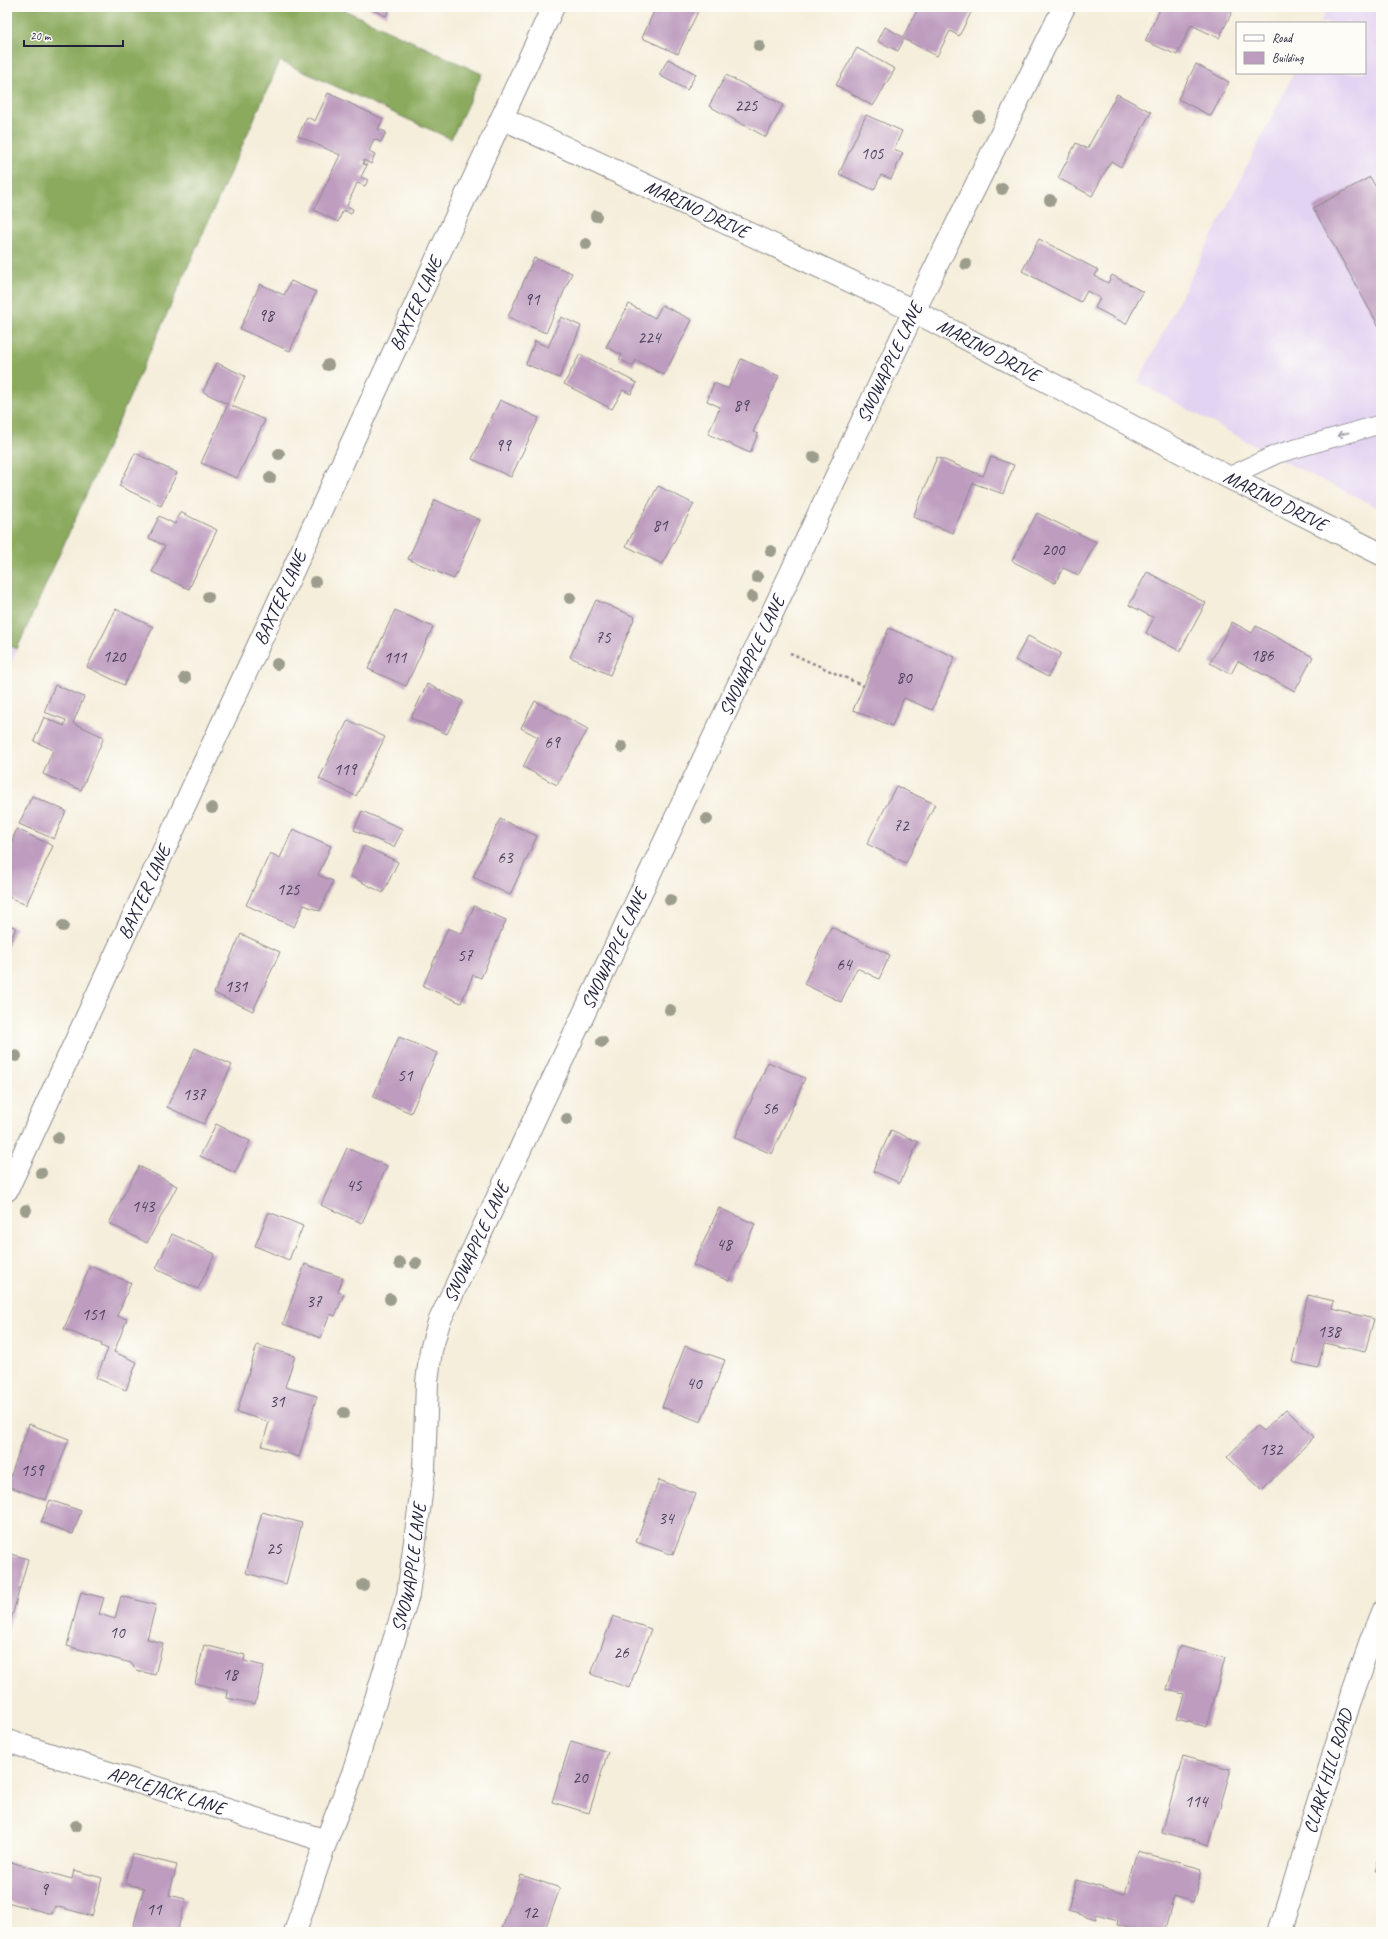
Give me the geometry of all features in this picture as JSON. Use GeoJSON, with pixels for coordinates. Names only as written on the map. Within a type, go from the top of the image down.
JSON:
{"type":"FeatureCollection","features":[{"type":"Feature","properties":{"kind":"street","name":"BAXTER LANE"},"geometry":{"type":"LineString","coordinates":[[7,1190],[553,7]]}},
{"type":"Feature","properties":{"kind":"street","name":"SNOWAPPLE LANE"},"geometry":{"type":"LineString","coordinates":[[295,1932],[326,1841],[353,1773],[408,1595],[424,1471],[427,1382],[431,1350],[438,1322],[914,311],[1064,7]]}},
{"type":"Feature","properties":{"kind":"street","name":"MARINO DRIVE"},"geometry":{"type":"LineString","coordinates":[[502,118],[914,311],[1228,477],[1381,554]]}},
{"type":"Feature","properties":{"kind":"street","name":"CLARK HILL ROAD"},"geometry":{"type":"LineString","coordinates":[[1280,1932],[1352,1694],[1381,1612]]}},
{"type":"Feature","properties":{"kind":"street","name":"APPLEJACK LANE"},"geometry":{"type":"LineString","coordinates":[[7,1741],[326,1841]]}},
{"type":"Feature","properties":{"kind":"lane"},"geometry":{"type":"LineString","coordinates":[[1228,477],[1277,454],[1381,424]]}},
{"type":"Feature","properties":{"kind":"path"},"geometry":{"type":"LineString","coordinates":[[790,653],[864,686]]}},
{"type":"Feature","properties":{"kind":"shaded area"},"geometry":{"type":"Polygon","coordinates":[[[1328,7],[1381,7],[1381,509],[1281,460],[1138,382],[1293,74],[1366,74],[1366,22],[1320,22],[1328,7]]]}},
{"type":"Feature","properties":{"kind":"shaded area"},"geometry":{"type":"Polygon","coordinates":[[[7,645],[17,649],[7,673],[7,645]]]}},
{"type":"Feature","properties":{"kind":"green space"},"geometry":{"type":"Polygon","coordinates":[[[7,7],[338,7],[482,74],[451,139],[280,61],[17,649],[7,645],[7,7]]]}},
{"type":"Feature","properties":{"kind":"building"},"geometry":{"type":"Polygon","coordinates":[[[366,7],[390,7],[386,16],[366,7]]]}},
{"type":"Feature","properties":{"kind":"building"},"geometry":{"type":"Polygon","coordinates":[[[656,7],[700,7],[678,54],[642,38],[656,7]]]}},
{"type":"Feature","properties":{"kind":"building"},"geometry":{"type":"Polygon","coordinates":[[[919,7],[974,7],[959,36],[950,31],[937,56],[904,39],[898,51],[878,41],[885,27],[903,37],[919,7]]]}},
{"type":"Feature","properties":{"kind":"building"},"geometry":{"type":"Polygon","coordinates":[[[1161,7],[1222,7],[1232,12],[1219,38],[1191,25],[1177,55],[1145,41],[1161,7]]]}},
{"type":"Feature","properties":{"kind":"building"},"geometry":{"type":"Polygon","coordinates":[[[857,48],[895,69],[873,106],[836,85],[857,48]]]}},
{"type":"Feature","properties":{"kind":"building"},"geometry":{"type":"Polygon","coordinates":[[[668,59],[696,74],[687,90],[659,75],[668,59]]]}},
{"type":"Feature","properties":{"kind":"building"},"geometry":{"type":"Polygon","coordinates":[[[1196,64],[1229,82],[1211,116],[1178,99],[1196,64]]]}},
{"type":"Feature","properties":{"kind":"building"},"geometry":{"type":"Polygon","coordinates":[[[726,75],[783,105],[766,137],[709,106],[726,75]]]}},
{"type":"Feature","properties":{"kind":"building"},"geometry":{"type":"Polygon","coordinates":[[[328,93],[383,119],[378,129],[386,132],[381,142],[374,139],[369,151],[375,154],[371,164],[364,160],[363,164],[367,165],[361,177],[368,180],[365,186],[357,183],[347,206],[353,209],[351,214],[343,210],[338,222],[314,210],[340,155],[298,136],[307,117],[315,121],[328,93]]]}},
{"type":"Feature","properties":{"kind":"building"},"geometry":{"type":"Polygon","coordinates":[[[1117,94],[1151,112],[1121,167],[1111,161],[1092,196],[1058,178],[1076,143],[1087,149],[1117,94]]]}},
{"type":"Feature","properties":{"kind":"building"},"geometry":{"type":"Polygon","coordinates":[[[866,115],[902,131],[894,149],[903,153],[891,179],[881,175],[874,190],[839,174],[866,115]]]}},
{"type":"Feature","properties":{"kind":"building"},"geometry":{"type":"Polygon","coordinates":[[[1370,177],[1381,197],[1381,330],[1313,208],[1370,177]]]}},
{"type":"Feature","properties":{"kind":"building"},"geometry":{"type":"Polygon","coordinates":[[[1039,239],[1098,270],[1095,276],[1108,283],[1112,275],[1143,292],[1126,324],[1095,308],[1100,298],[1087,291],[1081,302],[1022,271],[1039,239]]]}},
{"type":"Feature","properties":{"kind":"building"},"geometry":{"type":"Polygon","coordinates":[[[534,258],[572,273],[546,333],[508,317],[534,258]]]}},
{"type":"Feature","properties":{"kind":"building"},"geometry":{"type":"Polygon","coordinates":[[[291,281],[316,292],[290,351],[240,329],[260,284],[284,295],[291,281]]]}},
{"type":"Feature","properties":{"kind":"building"},"geometry":{"type":"Polygon","coordinates":[[[629,304],[655,318],[662,305],[692,320],[664,375],[636,360],[633,366],[619,359],[622,355],[606,347],[629,304]]]}},
{"type":"Feature","properties":{"kind":"building"},"geometry":{"type":"Polygon","coordinates":[[[561,317],[581,326],[559,378],[526,364],[535,341],[548,347],[561,317]]]}},
{"type":"Feature","properties":{"kind":"building"},"geometry":{"type":"Polygon","coordinates":[[[580,354],[637,383],[631,394],[623,390],[612,409],[564,384],[580,354]]]}},
{"type":"Feature","properties":{"kind":"building"},"geometry":{"type":"Polygon","coordinates":[[[741,359],[779,376],[753,432],[758,434],[750,453],[708,434],[720,407],[707,401],[714,383],[728,389],[741,359]]]}},
{"type":"Feature","properties":{"kind":"building"},"geometry":{"type":"Polygon","coordinates":[[[217,363],[245,376],[232,406],[265,420],[237,478],[201,463],[228,404],[203,392],[217,363]]]}},
{"type":"Feature","properties":{"kind":"building"},"geometry":{"type":"Polygon","coordinates":[[[500,400],[539,418],[511,477],[472,459],[500,400]]]}},
{"type":"Feature","properties":{"kind":"building"},"geometry":{"type":"Polygon","coordinates":[[[135,453],[177,473],[161,506],[119,486],[135,453]]]}},
{"type":"Feature","properties":{"kind":"building"},"geometry":{"type":"Polygon","coordinates":[[[937,457],[983,476],[991,457],[1014,465],[1003,494],[973,483],[953,533],[913,517],[937,457]]]}},
{"type":"Feature","properties":{"kind":"building"},"geometry":{"type":"Polygon","coordinates":[[[658,486],[694,504],[662,564],[626,546],[658,486]]]}},
{"type":"Feature","properties":{"kind":"building"},"geometry":{"type":"Polygon","coordinates":[[[435,500],[480,520],[454,579],[408,559],[435,500]]]}},
{"type":"Feature","properties":{"kind":"building"},"geometry":{"type":"Polygon","coordinates":[[[180,512],[217,530],[189,589],[152,572],[165,546],[149,538],[159,516],[175,524],[180,512]]]}},
{"type":"Feature","properties":{"kind":"building"},"geometry":{"type":"Polygon","coordinates":[[[1037,513],[1096,542],[1079,575],[1063,568],[1055,583],[1012,561],[1037,513]]]}},
{"type":"Feature","properties":{"kind":"building"},"geometry":{"type":"Polygon","coordinates":[[[1147,572],[1206,603],[1180,651],[1146,633],[1154,618],[1129,605],[1147,572]]]}},
{"type":"Feature","properties":{"kind":"building"},"geometry":{"type":"Polygon","coordinates":[[[596,600],[635,617],[610,675],[570,657],[596,600]]]}},
{"type":"Feature","properties":{"kind":"building"},"geometry":{"type":"Polygon","coordinates":[[[116,609],[153,627],[124,685],[87,667],[116,609]]]}},
{"type":"Feature","properties":{"kind":"building"},"geometry":{"type":"Polygon","coordinates":[[[395,610],[433,627],[406,686],[368,669],[395,610]]]}},
{"type":"Feature","properties":{"kind":"building"},"geometry":{"type":"Polygon","coordinates":[[[1232,622],[1252,633],[1256,626],[1313,657],[1295,691],[1238,661],[1231,674],[1210,663],[1232,622]]]}},
{"type":"Feature","properties":{"kind":"building"},"geometry":{"type":"Polygon","coordinates":[[[889,628],[955,657],[932,710],[904,698],[892,726],[853,710],[889,628]]]}},
{"type":"Feature","properties":{"kind":"building"},"geometry":{"type":"Polygon","coordinates":[[[1028,636],[1061,653],[1048,677],[1015,660],[1028,636]]]}},
{"type":"Feature","properties":{"kind":"building"},"geometry":{"type":"Polygon","coordinates":[[[427,684],[463,701],[447,734],[411,718],[427,684]]]}},
{"type":"Feature","properties":{"kind":"building"},"geometry":{"type":"Polygon","coordinates":[[[55,685],[84,697],[73,723],[104,737],[81,790],[43,774],[53,750],[34,741],[44,717],[64,726],[66,720],[44,712],[55,685]]]}},
{"type":"Feature","properties":{"kind":"building"},"geometry":{"type":"Polygon","coordinates":[[[535,701],[588,729],[557,785],[523,767],[538,737],[521,728],[535,701]]]}},
{"type":"Feature","properties":{"kind":"building"},"geometry":{"type":"Polygon","coordinates":[[[348,720],[385,737],[356,796],[319,779],[348,720]]]}},
{"type":"Feature","properties":{"kind":"building"},"geometry":{"type":"Polygon","coordinates":[[[896,786],[935,804],[906,863],[867,844],[896,786]]]}},
{"type":"Feature","properties":{"kind":"building"},"geometry":{"type":"Polygon","coordinates":[[[32,796],[66,811],[54,839],[19,824],[32,796]]]}},
{"type":"Feature","properties":{"kind":"building"},"geometry":{"type":"Polygon","coordinates":[[[362,811],[403,829],[394,847],[354,830],[362,811]]]}},
{"type":"Feature","properties":{"kind":"building"},"geometry":{"type":"Polygon","coordinates":[[[500,819],[537,836],[510,895],[473,877],[500,819]]]}},
{"type":"Feature","properties":{"kind":"building"},"geometry":{"type":"Polygon","coordinates":[[[17,829],[53,846],[26,905],[7,896],[7,842],[11,843],[17,829]]]}},
{"type":"Feature","properties":{"kind":"building"},"geometry":{"type":"Polygon","coordinates":[[[293,829],[331,846],[318,875],[333,881],[320,911],[304,905],[294,927],[246,905],[270,853],[280,858],[293,829]]]}},
{"type":"Feature","properties":{"kind":"building"},"geometry":{"type":"Polygon","coordinates":[[[364,846],[398,862],[383,893],[350,876],[364,846]]]}},
{"type":"Feature","properties":{"kind":"building"},"geometry":{"type":"Polygon","coordinates":[[[474,906],[506,920],[481,978],[473,975],[461,1003],[423,986],[448,928],[462,934],[474,906]]]}},
{"type":"Feature","properties":{"kind":"building"},"geometry":{"type":"Polygon","coordinates":[[[7,924],[16,928],[7,948],[7,924]]]}},
{"type":"Feature","properties":{"kind":"building"},"geometry":{"type":"Polygon","coordinates":[[[831,927],[890,955],[879,979],[857,968],[841,1002],[804,984],[831,927]]]}},
{"type":"Feature","properties":{"kind":"building"},"geometry":{"type":"Polygon","coordinates":[[[241,934],[280,952],[253,1011],[214,993],[241,934]]]}},
{"type":"Feature","properties":{"kind":"building"},"geometry":{"type":"Polygon","coordinates":[[[399,1037],[437,1053],[411,1113],[373,1097],[399,1037]]]}},
{"type":"Feature","properties":{"kind":"building"},"geometry":{"type":"Polygon","coordinates":[[[195,1048],[232,1065],[204,1124],[167,1107],[195,1048]]]}},
{"type":"Feature","properties":{"kind":"building"},"geometry":{"type":"Polygon","coordinates":[[[768,1062],[805,1078],[772,1154],[735,1138],[768,1062]]]}},
{"type":"Feature","properties":{"kind":"building"},"geometry":{"type":"Polygon","coordinates":[[[216,1124],[250,1141],[235,1173],[200,1156],[216,1124]]]}},
{"type":"Feature","properties":{"kind":"building"},"geometry":{"type":"Polygon","coordinates":[[[891,1130],[918,1142],[900,1183],[873,1171],[891,1130]]]}},
{"type":"Feature","properties":{"kind":"building"},"geometry":{"type":"Polygon","coordinates":[[[347,1148],[387,1166],[362,1223],[321,1205],[347,1148]]]}},
{"type":"Feature","properties":{"kind":"building"},"geometry":{"type":"Polygon","coordinates":[[[139,1166],[177,1186],[147,1243],[109,1223],[139,1166]]]}},
{"type":"Feature","properties":{"kind":"building"},"geometry":{"type":"Polygon","coordinates":[[[719,1208],[755,1224],[729,1281],[693,1265],[719,1208]]]}},
{"type":"Feature","properties":{"kind":"building"},"geometry":{"type":"Polygon","coordinates":[[[269,1212],[303,1226],[289,1260],[255,1246],[269,1212]]]}},
{"type":"Feature","properties":{"kind":"building"},"geometry":{"type":"Polygon","coordinates":[[[172,1234],[215,1254],[198,1289],[156,1269],[172,1234]]]}},
{"type":"Feature","properties":{"kind":"building"},"geometry":{"type":"Polygon","coordinates":[[[305,1264],[343,1278],[338,1292],[344,1294],[335,1316],[330,1314],[321,1338],[283,1324],[305,1264]]]}},
{"type":"Feature","properties":{"kind":"building"},"geometry":{"type":"Polygon","coordinates":[[[90,1266],[131,1283],[117,1316],[127,1319],[114,1352],[137,1362],[126,1390],[96,1378],[108,1349],[101,1346],[102,1344],[64,1329],[90,1266]]]}},
{"type":"Feature","properties":{"kind":"building"},"geometry":{"type":"Polygon","coordinates":[[[1308,1295],[1334,1301],[1332,1309],[1374,1319],[1365,1352],[1324,1343],[1318,1368],[1292,1362],[1308,1295]]]}},
{"type":"Feature","properties":{"kind":"building"},"geometry":{"type":"Polygon","coordinates":[[[257,1345],[295,1356],[285,1387],[317,1396],[299,1457],[262,1446],[269,1422],[237,1412],[257,1345]]]}},
{"type":"Feature","properties":{"kind":"building"},"geometry":{"type":"Polygon","coordinates":[[[685,1346],[725,1360],[701,1422],[662,1407],[685,1346]]]}},
{"type":"Feature","properties":{"kind":"building"},"geometry":{"type":"Polygon","coordinates":[[[1286,1409],[1314,1437],[1262,1490],[1227,1457],[1257,1426],[1263,1431],[1286,1409]]]}},
{"type":"Feature","properties":{"kind":"building"},"geometry":{"type":"Polygon","coordinates":[[[29,1424],[69,1439],[46,1500],[7,1486],[29,1424]]]}},
{"type":"Feature","properties":{"kind":"building"},"geometry":{"type":"Polygon","coordinates":[[[659,1480],[696,1494],[673,1555],[636,1542],[659,1480]]]}},
{"type":"Feature","properties":{"kind":"building"},"geometry":{"type":"Polygon","coordinates":[[[50,1500],[81,1511],[73,1534],[41,1522],[50,1500]]]}},
{"type":"Feature","properties":{"kind":"building"},"geometry":{"type":"Polygon","coordinates":[[[262,1512],[302,1523],[286,1584],[246,1573],[262,1512]]]}},
{"type":"Feature","properties":{"kind":"building"},"geometry":{"type":"Polygon","coordinates":[[[7,1553],[28,1559],[7,1634],[7,1553]]]}},
{"type":"Feature","properties":{"kind":"building"},"geometry":{"type":"Polygon","coordinates":[[[81,1592],[104,1598],[99,1614],[115,1619],[121,1596],[156,1605],[147,1639],[163,1643],[155,1675],[136,1670],[131,1663],[67,1646],[81,1592]]]}},
{"type":"Feature","properties":{"kind":"building"},"geometry":{"type":"Polygon","coordinates":[[[613,1616],[651,1629],[629,1688],[591,1674],[613,1616]]]}},
{"type":"Feature","properties":{"kind":"building"},"geometry":{"type":"Polygon","coordinates":[[[204,1645],[245,1655],[244,1661],[264,1666],[255,1704],[227,1698],[228,1691],[195,1683],[204,1645]]]}},
{"type":"Feature","properties":{"kind":"building"},"geometry":{"type":"Polygon","coordinates":[[[1179,1646],[1225,1658],[1207,1727],[1177,1719],[1184,1694],[1167,1690],[1179,1646]]]}},
{"type":"Feature","properties":{"kind":"building"},"geometry":{"type":"Polygon","coordinates":[[[571,1741],[608,1752],[589,1813],[552,1802],[571,1741]]]}},
{"type":"Feature","properties":{"kind":"building"},"geometry":{"type":"Polygon","coordinates":[[[1183,1756],[1231,1769],[1209,1845],[1162,1832],[1183,1756]]]}},
{"type":"Feature","properties":{"kind":"building"},"geometry":{"type":"Polygon","coordinates":[[[1381,1850],[1381,1872],[1375,1871],[1381,1850]]]}},
{"type":"Feature","properties":{"kind":"building"},"geometry":{"type":"Polygon","coordinates":[[[1137,1851],[1202,1869],[1193,1902],[1174,1896],[1164,1932],[1142,1932],[1117,1925],[1118,1920],[1096,1914],[1096,1919],[1068,1911],[1076,1880],[1125,1894],[1137,1851]]]}},
{"type":"Feature","properties":{"kind":"building"},"geometry":{"type":"Polygon","coordinates":[[[132,1854],[177,1865],[169,1895],[186,1899],[177,1932],[132,1932],[144,1888],[125,1884],[132,1854]]]}},
{"type":"Feature","properties":{"kind":"building"},"geometry":{"type":"Polygon","coordinates":[[[7,1861],[72,1879],[74,1870],[102,1878],[92,1916],[55,1906],[52,1914],[7,1902],[7,1861]]]}},
{"type":"Feature","properties":{"kind":"building"},"geometry":{"type":"Polygon","coordinates":[[[521,1875],[560,1888],[544,1932],[501,1932],[521,1875]]]}}]}
